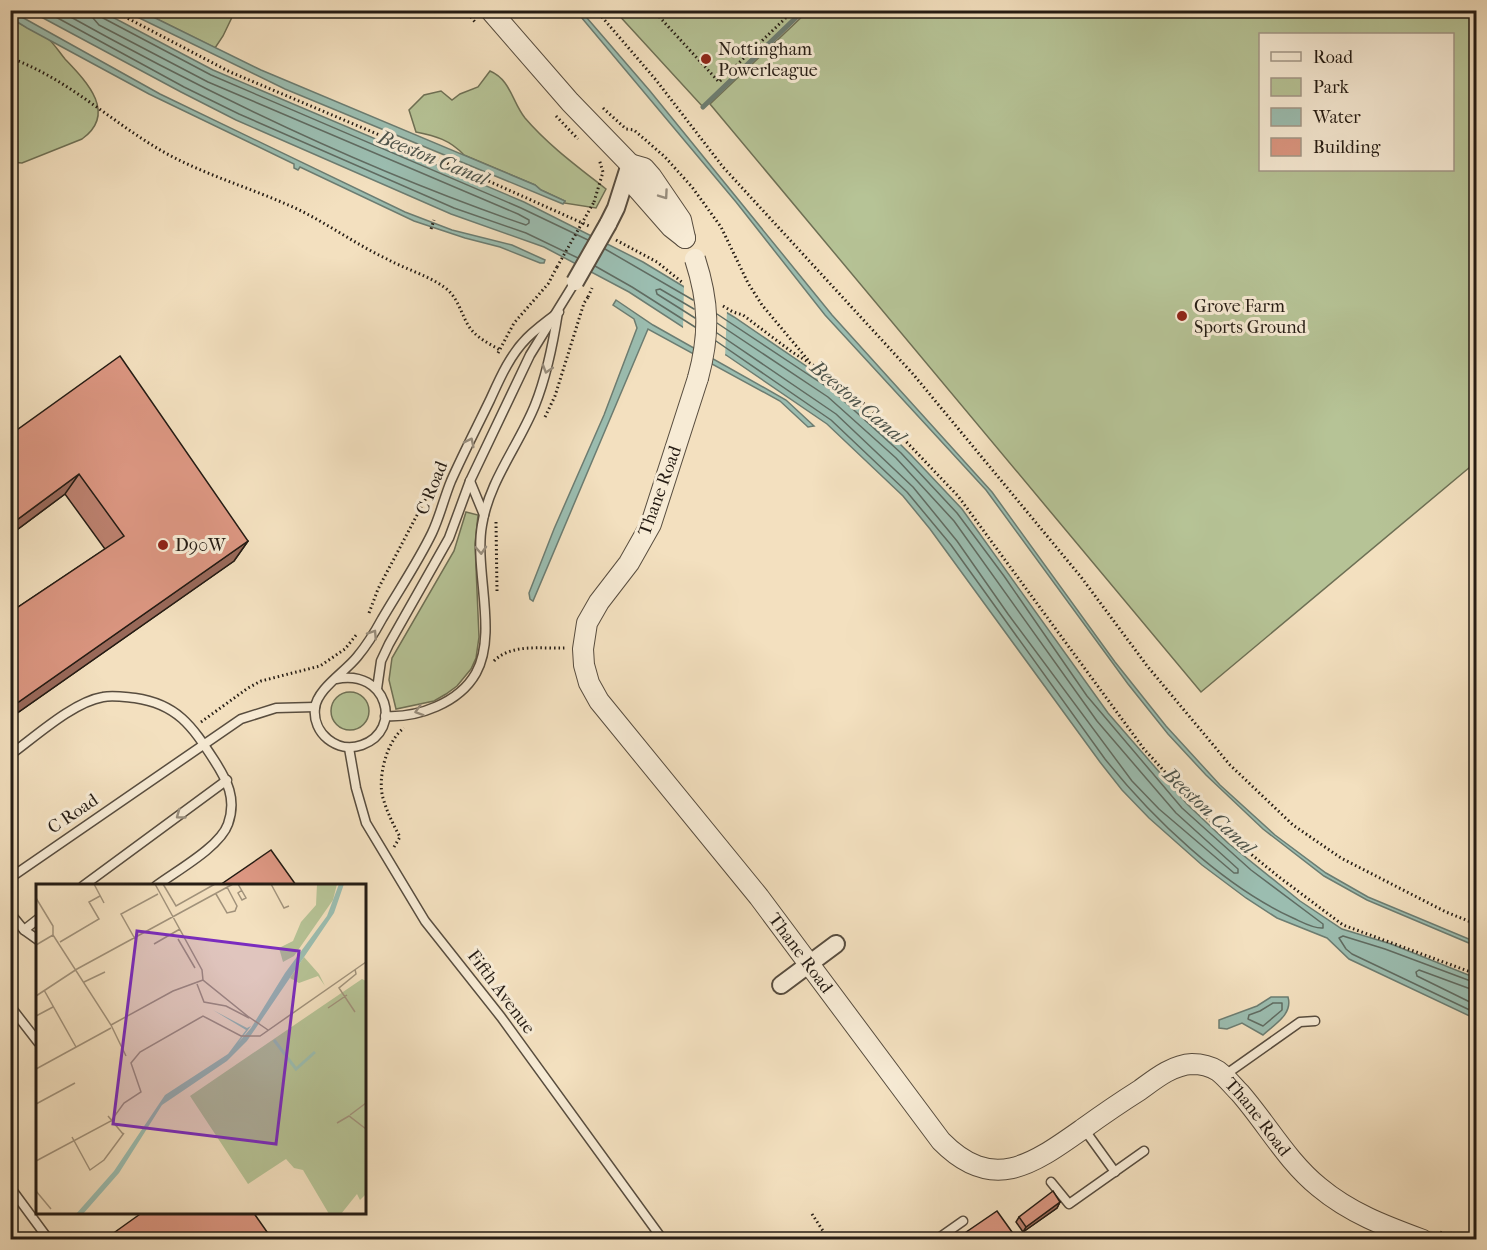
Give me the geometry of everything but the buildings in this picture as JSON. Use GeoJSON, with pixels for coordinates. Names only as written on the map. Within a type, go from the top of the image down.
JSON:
{"type":"FeatureCollection","features":[{"type":"Feature","properties":{"kind":"street","name":"Thane Road"},"geometry":{"type":"LineString","coordinates":[[490,10],[570,102],[630,164],[635,186],[671,227],[685,238],[702,282],[707,318],[706,343],[698,378],[651,524],[629,563],[599,602],[587,623],[583,649],[584,665],[589,682],[599,701],[752,888],[921,1116],[941,1141],[960,1158],[978,1167],[989,1169],[1018,1167],[1052,1150],[1174,1068],[1189,1064],[1204,1065],[1224,1076],[1248,1102],[1300,1169],[1319,1187],[1362,1216],[1423,1239]]}},
{"type":"Feature","properties":{"kind":"street"},"geometry":{"type":"LineString","coordinates":[[575,282],[600,226],[616,208],[630,164]]}},
{"type":"Feature","properties":{"kind":"street"},"geometry":{"type":"LineString","coordinates":[[781,985],[836,944]]}},
{"type":"Feature","properties":{"kind":"lane","name":"C Road"},"geometry":{"type":"LineString","coordinates":[[558,312],[549,362],[535,405],[499,475],[484,516],[480,539],[485,642],[475,675],[460,692],[442,704],[398,716],[385,716],[382,697],[377,689],[381,661],[449,538],[470,481],[530,355],[575,282]]}},
{"type":"Feature","properties":{"kind":"lane","name":"C Road"},"geometry":{"type":"LineString","coordinates":[[10,878],[241,719],[276,708],[315,707],[322,690],[356,658],[373,635],[432,533],[450,483],[502,374],[526,339],[558,312]]}},
{"type":"Feature","properties":{"kind":"lane","name":"C Road"},"geometry":{"type":"LineString","coordinates":[[470,481],[484,516]]}},
{"type":"Feature","properties":{"kind":"lane"},"geometry":{"type":"LineString","coordinates":[[336,679],[359,678],[369,682],[377,689]]}},
{"type":"Feature","properties":{"kind":"lane"},"geometry":{"type":"LineString","coordinates":[[10,755],[78,706],[104,696],[150,700],[174,712],[193,728],[227,780],[231,790],[231,813],[228,825],[213,844],[157,884]]}},
{"type":"Feature","properties":{"kind":"lane"},"geometry":{"type":"LineString","coordinates":[[315,707],[315,719],[326,739],[349,748],[369,742],[377,735],[383,726],[385,716]]}},
{"type":"Feature","properties":{"kind":"lane","name":"Fifth Avenue"},"geometry":{"type":"LineString","coordinates":[[349,748],[356,788],[366,823],[425,921],[501,1017],[663,1239]]}},
{"type":"Feature","properties":{"kind":"lane"},"geometry":{"type":"LineString","coordinates":[[84,884],[227,780]]}},
{"type":"Feature","properties":{"kind":"lane"},"geometry":{"type":"LineString","coordinates":[[10,913],[24,930],[36,939]]}},
{"type":"Feature","properties":{"kind":"lane"},"geometry":{"type":"LineString","coordinates":[[24,930],[36,921]]}},
{"type":"Feature","properties":{"kind":"lane"},"geometry":{"type":"LineString","coordinates":[[10,1006],[36,1039]]}},
{"type":"Feature","properties":{"kind":"lane"},"geometry":{"type":"LineString","coordinates":[[1224,1076],[1300,1022],[1315,1021]]}},
{"type":"Feature","properties":{"kind":"lane"},"geometry":{"type":"LineString","coordinates":[[1084,1128],[1114,1172]]}},
{"type":"Feature","properties":{"kind":"lane"},"geometry":{"type":"LineString","coordinates":[[1051,1182],[1068,1204],[1144,1151]]}},
{"type":"Feature","properties":{"kind":"lane"},"geometry":{"type":"LineString","coordinates":[[10,1187],[49,1239]]}},
{"type":"Feature","properties":{"kind":"lane"},"geometry":{"type":"LineString","coordinates":[[936,1239],[963,1221]]}},
{"type":"Feature","properties":{"kind":"path"},"geometry":{"type":"LineString","coordinates":[[112,10],[230,72],[600,226]]}},
{"type":"Feature","properties":{"kind":"path"},"geometry":{"type":"LineString","coordinates":[[596,10],[656,80],[723,166],[921,383],[1081,577],[1148,667],[1230,765],[1293,825],[1341,858],[1446,912],[1476,924]]}},
{"type":"Feature","properties":{"kind":"path"},"geometry":{"type":"LineString","coordinates":[[653,10],[719,82],[794,10]]}},
{"type":"Feature","properties":{"kind":"path"},"geometry":{"type":"LineString","coordinates":[[10,58],[30,65],[108,114],[146,142],[181,161],[294,208],[385,259],[445,288],[458,302],[474,333],[500,350],[514,323],[548,284],[594,202],[602,179]]}},
{"type":"Feature","properties":{"kind":"path"},"geometry":{"type":"LineString","coordinates":[[431,229],[434,220]]}},
{"type":"Feature","properties":{"kind":"path"},"geometry":{"type":"LineString","coordinates":[[541,424],[555,396],[584,303],[588,297]]}},
{"type":"Feature","properties":{"kind":"path"},"geometry":{"type":"LineString","coordinates":[[811,364],[834,378],[898,432],[958,496],[1144,749],[1209,820],[1343,925],[1476,974]]}},
{"type":"Feature","properties":{"kind":"path"},"geometry":{"type":"LineString","coordinates":[[850,387],[852,394]]}},
{"type":"Feature","properties":{"kind":"path"},"geometry":{"type":"LineString","coordinates":[[367,620],[378,589],[444,462]]}},
{"type":"Feature","properties":{"kind":"path"},"geometry":{"type":"LineString","coordinates":[[497,517],[497,595]]}},
{"type":"Feature","properties":{"kind":"path"},"geometry":{"type":"LineString","coordinates":[[193,728],[248,688],[274,677],[310,670],[325,663],[345,649],[362,626]]}},
{"type":"Feature","properties":{"kind":"path"},"geometry":{"type":"LineString","coordinates":[[490,665],[504,652],[517,649],[568,648],[568,639]]}},
{"type":"Feature","properties":{"kind":"path"},"geometry":{"type":"LineString","coordinates":[[496,650],[496,658]]}},
{"type":"Feature","properties":{"kind":"path"},"geometry":{"type":"LineString","coordinates":[[386,858],[400,837],[382,795],[385,758],[395,734],[411,724]]}},
{"type":"Feature","properties":{"kind":"path"},"geometry":{"type":"LineString","coordinates":[[812,1214],[829,1239]]}},
{"type":"Feature","properties":{"kind":"green space"},"geometry":{"type":"Polygon","coordinates":[[[141,11],[235,11],[215,48],[141,11]]]}},
{"type":"Feature","properties":{"kind":"green space","name":"Nottingham Powerleague"},"geometry":{"type":"Polygon","coordinates":[[[615,11],[804,11],[703,107],[615,11]]]}},
{"type":"Feature","properties":{"kind":"green space","name":"Grove Farm Sports Ground"},"geometry":{"type":"Polygon","coordinates":[[[808,11],[1476,11],[1476,462],[1201,692],[710,104],[808,11]]]}},
{"type":"Feature","properties":{"kind":"green space"},"geometry":{"type":"Polygon","coordinates":[[[10,18],[52,42],[89,87],[98,108],[97,119],[92,129],[82,139],[22,163],[10,162],[10,18]]]}},
{"type":"Feature","properties":{"kind":"green space"},"geometry":{"type":"Polygon","coordinates":[[[490,71],[507,86],[521,112],[534,128],[606,189],[596,208],[564,203],[565,201],[535,185],[464,155],[442,139],[416,132],[409,110],[424,95],[441,91],[452,100],[478,87],[490,71]]]}},
{"type":"Feature","properties":{"kind":"green space"},"geometry":{"type":"Polygon","coordinates":[[[466,512],[478,515],[475,544],[479,637],[476,658],[471,669],[457,686],[446,694],[434,701],[396,709],[389,680],[392,658],[454,551],[466,512]]]}},
{"type":"Feature","properties":{"kind":"green space"},"geometry":{"type":"Polygon","coordinates":[[[350,692],[364,697],[369,711],[364,725],[350,730],[336,725],[331,711],[336,697],[350,692]]]}},
{"type":"Feature","properties":{"kind":"water"},"geometry":{"type":"Polygon","coordinates":[[[11,11],[160,94],[405,212],[452,230],[512,245],[545,260],[544,263],[414,221],[300,167],[298,170],[294,168],[294,164],[149,94],[27,28],[11,18],[11,11]]]}},
{"type":"Feature","properties":{"kind":"water"},"geometry":{"type":"Polygon","coordinates":[[[30,11],[101,11],[213,70],[524,202],[643,262],[734,317],[837,387],[875,419],[962,509],[1108,713],[1187,804],[1228,843],[1300,901],[1342,929],[1391,944],[1476,978],[1476,1019],[1349,959],[1327,938],[1277,918],[1202,865],[1149,818],[1122,790],[1100,762],[930,529],[903,496],[827,424],[629,292],[544,247],[451,214],[236,120],[30,11]]]}},
{"type":"Feature","properties":{"kind":"water"},"geometry":{"type":"Polygon","coordinates":[[[125,11],[141,11],[261,70],[535,185],[565,201],[563,204],[285,89],[125,11]]]}},
{"type":"Feature","properties":{"kind":"water"},"geometry":{"type":"Polygon","coordinates":[[[576,11],[581,11],[650,91],[832,315],[992,492],[1115,662],[1166,726],[1220,785],[1275,835],[1326,873],[1368,897],[1476,942],[1476,946],[1367,900],[1324,876],[1263,829],[1206,775],[1168,734],[1128,684],[986,490],[825,315],[736,202],[576,11]]]}},
{"type":"Feature","properties":{"kind":"water"},"geometry":{"type":"Polygon","coordinates":[[[616,300],[653,325],[786,400],[814,426],[808,427],[780,401],[648,329],[533,601],[529,593],[554,529],[604,415],[637,328],[634,319],[613,305],[616,300]]]}},
{"type":"Feature","properties":{"kind":"water"},"geometry":{"type":"Polygon","coordinates":[[[1271,997],[1288,997],[1288,1009],[1282,1018],[1263,1035],[1242,1023],[1227,1029],[1219,1028],[1219,1020],[1257,1006],[1271,997]]]}},
{"type":"Feature","properties":{"kind":"pier"},"geometry":{"type":"Polygon","coordinates":[[[684,284],[727,310],[725,358],[683,330],[684,284]]]}},
{"type":"Feature","properties":{"kind":"waterway"},"geometry":{"type":"LineString","coordinates":[[703,107],[804,10]]}},
{"type":"Feature","properties":{"kind":"place","name":"Nottingham Powerleague"},"geometry":{"type":"Point","coordinates":[706,59]}},
{"type":"Feature","properties":{"kind":"place","name":"Grove Farm Sports Ground"},"geometry":{"type":"Point","coordinates":[1182,316]}},
{"type":"Feature","properties":{"kind":"place","name":"D90W"},"geometry":{"type":"Point","coordinates":[163,545]}},
{"type":"Feature","properties":{"kind":"water label","name":"Beeston Canal"},"geometry":{"type":"Point","coordinates":[433,158]}},
{"type":"Feature","properties":{"kind":"water label","name":"Beeston Canal"},"geometry":{"type":"Point","coordinates":[858,402]}},
{"type":"Feature","properties":{"kind":"water label","name":"Beeston Canal"},"geometry":{"type":"Point","coordinates":[1209,811]}}]}
